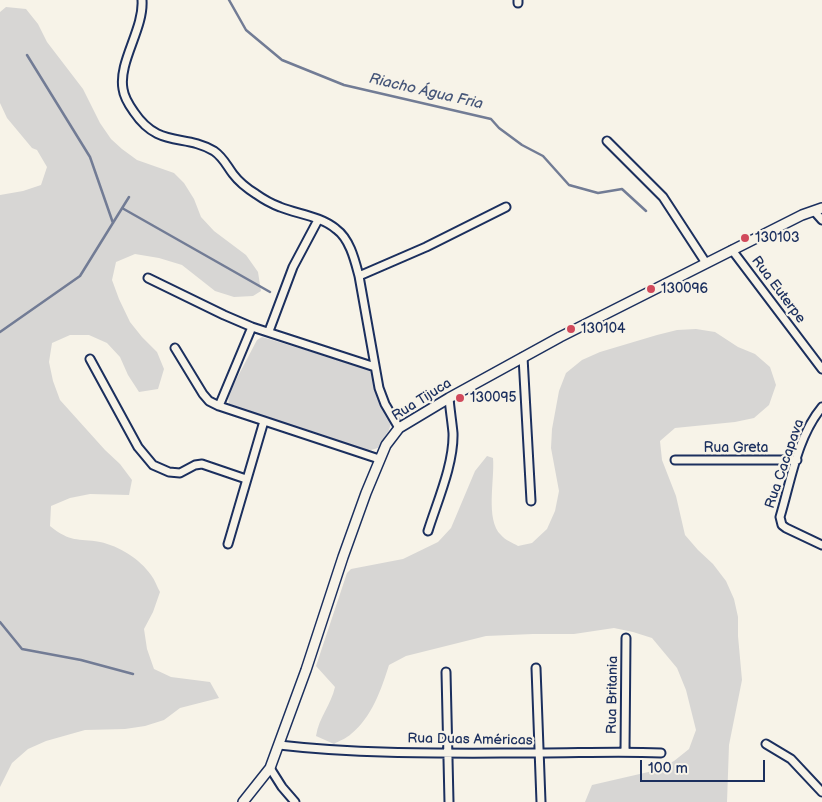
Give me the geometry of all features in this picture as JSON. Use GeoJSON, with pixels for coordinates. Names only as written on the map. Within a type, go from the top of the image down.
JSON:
{"type":"FeatureCollection","features":[{"type":"Feature","properties":{"kind":"street"},"geometry":{"type":"LineString","coordinates":[[142,0],[137,31],[123,71],[122,80],[125,97],[143,124],[160,136],[205,146],[216,152],[234,176],[255,194],[278,206],[337,229],[344,238],[354,259],[359,276],[379,388],[385,404],[399,428]]}},
{"type":"Feature","properties":{"kind":"street"},"geometry":{"type":"LineString","coordinates":[[607,141],[663,197],[706,262]]}},
{"type":"Feature","properties":{"kind":"street"},"geometry":{"type":"LineString","coordinates":[[359,276],[426,247],[506,207]]}},
{"type":"Feature","properties":{"kind":"street"},"geometry":{"type":"LineString","coordinates":[[818,209],[822,220]]}},
{"type":"Feature","properties":{"kind":"street","name":"Rua Tijuca"},"geometry":{"type":"LineString","coordinates":[[243,802],[270,768],[306,670],[343,556],[379,459],[386,445],[399,428],[448,398],[523,357],[706,262],[818,209]]}},
{"type":"Feature","properties":{"kind":"street"},"geometry":{"type":"LineString","coordinates":[[269,331],[293,267],[318,220]]}},
{"type":"Feature","properties":{"kind":"street","name":"Rua Euterpe"},"geometry":{"type":"LineString","coordinates":[[732,250],[822,369]]}},
{"type":"Feature","properties":{"kind":"street"},"geometry":{"type":"LineString","coordinates":[[148,278],[224,316],[252,327],[375,367]]}},
{"type":"Feature","properties":{"kind":"street"},"geometry":{"type":"LineString","coordinates":[[219,406],[252,327]]}},
{"type":"Feature","properties":{"kind":"street"},"geometry":{"type":"LineString","coordinates":[[175,348],[202,394],[209,401],[219,406],[379,459]]}},
{"type":"Feature","properties":{"kind":"street"},"geometry":{"type":"LineString","coordinates":[[523,357],[531,501]]}},
{"type":"Feature","properties":{"kind":"street"},"geometry":{"type":"LineString","coordinates":[[90,359],[138,447],[154,465],[169,472],[180,473],[195,465],[202,464],[246,479]]}},
{"type":"Feature","properties":{"kind":"street"},"geometry":{"type":"LineString","coordinates":[[428,531],[445,476],[452,443],[453,434],[448,398]]}},
{"type":"Feature","properties":{"kind":"street","name":"Rua Cacapava"},"geometry":{"type":"LineString","coordinates":[[822,407],[806,432],[780,517],[782,525],[786,528],[822,544]]}},
{"type":"Feature","properties":{"kind":"street"},"geometry":{"type":"LineString","coordinates":[[228,544],[264,421]]}},
{"type":"Feature","properties":{"kind":"street","name":"Rua Greta"},"geometry":{"type":"LineString","coordinates":[[675,460],[796,460]]}},
{"type":"Feature","properties":{"kind":"street","name":"Rua Britania"},"geometry":{"type":"LineString","coordinates":[[625,751],[626,638]]}},
{"type":"Feature","properties":{"kind":"street"},"geometry":{"type":"LineString","coordinates":[[536,668],[541,802]]}},
{"type":"Feature","properties":{"kind":"street"},"geometry":{"type":"LineString","coordinates":[[446,672],[449,802]]}},
{"type":"Feature","properties":{"kind":"street"},"geometry":{"type":"LineString","coordinates":[[766,744],[791,760],[822,792]]}},
{"type":"Feature","properties":{"kind":"street","name":"Rua Duas Américas"},"geometry":{"type":"LineString","coordinates":[[279,745],[316,749],[447,753],[625,751],[661,753]]}},
{"type":"Feature","properties":{"kind":"street"},"geometry":{"type":"LineString","coordinates":[[270,768],[282,787],[296,802]]}},
{"type":"Feature","properties":{"kind":"shaded area"},"geometry":{"type":"Polygon","coordinates":[[[6,7],[26,9],[38,24],[47,42],[83,89],[100,123],[111,139],[137,160],[174,173],[184,183],[194,199],[201,217],[214,231],[246,255],[258,272],[261,291],[253,296],[234,297],[215,291],[182,265],[159,258],[135,254],[116,262],[112,280],[119,299],[130,322],[157,352],[164,369],[158,389],[139,392],[128,375],[120,357],[107,343],[89,335],[70,335],[52,343],[49,362],[60,400],[120,464],[132,480],[129,495],[90,494],[70,498],[51,506],[50,526],[69,537],[100,542],[114,547],[128,554],[146,569],[160,592],[153,612],[144,629],[147,649],[154,669],[171,677],[210,682],[219,698],[180,708],[164,720],[145,726],[125,729],[85,730],[46,741],[28,749],[12,763],[0,787],[0,195],[23,191],[41,185],[47,167],[37,150],[32,148],[7,118],[0,103],[0,12],[6,7]]]}},
{"type":"Feature","properties":{"kind":"shaded area"},"geometry":{"type":"Polygon","coordinates":[[[696,329],[715,332],[738,347],[755,354],[770,367],[776,385],[769,405],[754,418],[735,422],[675,428],[660,441],[662,460],[676,496],[685,535],[713,564],[726,581],[734,599],[738,617],[742,680],[729,745],[727,802],[585,802],[592,785],[657,770],[674,761],[689,749],[696,730],[686,690],[677,668],[652,638],[614,628],[574,634],[486,636],[406,656],[389,665],[370,711],[365,720],[351,734],[334,744],[316,736],[335,687],[316,666],[347,573],[351,569],[403,559],[438,542],[451,528],[475,471],[487,456],[493,458],[492,510],[496,528],[501,535],[518,546],[532,543],[547,529],[555,511],[559,491],[551,448],[552,429],[559,391],[566,373],[582,360],[600,352],[677,330],[696,329]]]}},
{"type":"Feature","properties":{"kind":"shaded area"},"geometry":{"type":"Polygon","coordinates":[[[262,337],[371,371],[377,393],[391,423],[378,448],[367,451],[229,405],[228,395],[257,340],[262,337]]]}},
{"type":"Feature","properties":{"kind":"waterway","name":"Riacho Água Fria"},"geometry":{"type":"LineString","coordinates":[[229,0],[246,30],[282,60],[344,85],[491,119],[499,128],[522,145],[543,156],[569,185],[598,193],[622,189],[646,211]]}},
{"type":"Feature","properties":{"kind":"waterway"},"geometry":{"type":"LineString","coordinates":[[27,55],[90,157],[113,223]]}},
{"type":"Feature","properties":{"kind":"waterway"},"geometry":{"type":"LineString","coordinates":[[0,332],[80,276],[129,197]]}},
{"type":"Feature","properties":{"kind":"waterway"},"geometry":{"type":"LineString","coordinates":[[122,208],[270,292]]}},
{"type":"Feature","properties":{"kind":"waterway","name":"Riacho Água Fria"},"geometry":{"type":"LineString","coordinates":[[0,622],[22,649],[81,660],[133,674]]}},
{"type":"Feature","properties":{"kind":"place","name":"130103"},"geometry":{"type":"Point","coordinates":[745,238]}},
{"type":"Feature","properties":{"kind":"place","name":"130096"},"geometry":{"type":"Point","coordinates":[651,289]}},
{"type":"Feature","properties":{"kind":"place","name":"130104"},"geometry":{"type":"Point","coordinates":[571,329]}},
{"type":"Feature","properties":{"kind":"place","name":"130095"},"geometry":{"type":"Point","coordinates":[460,398]}}]}
